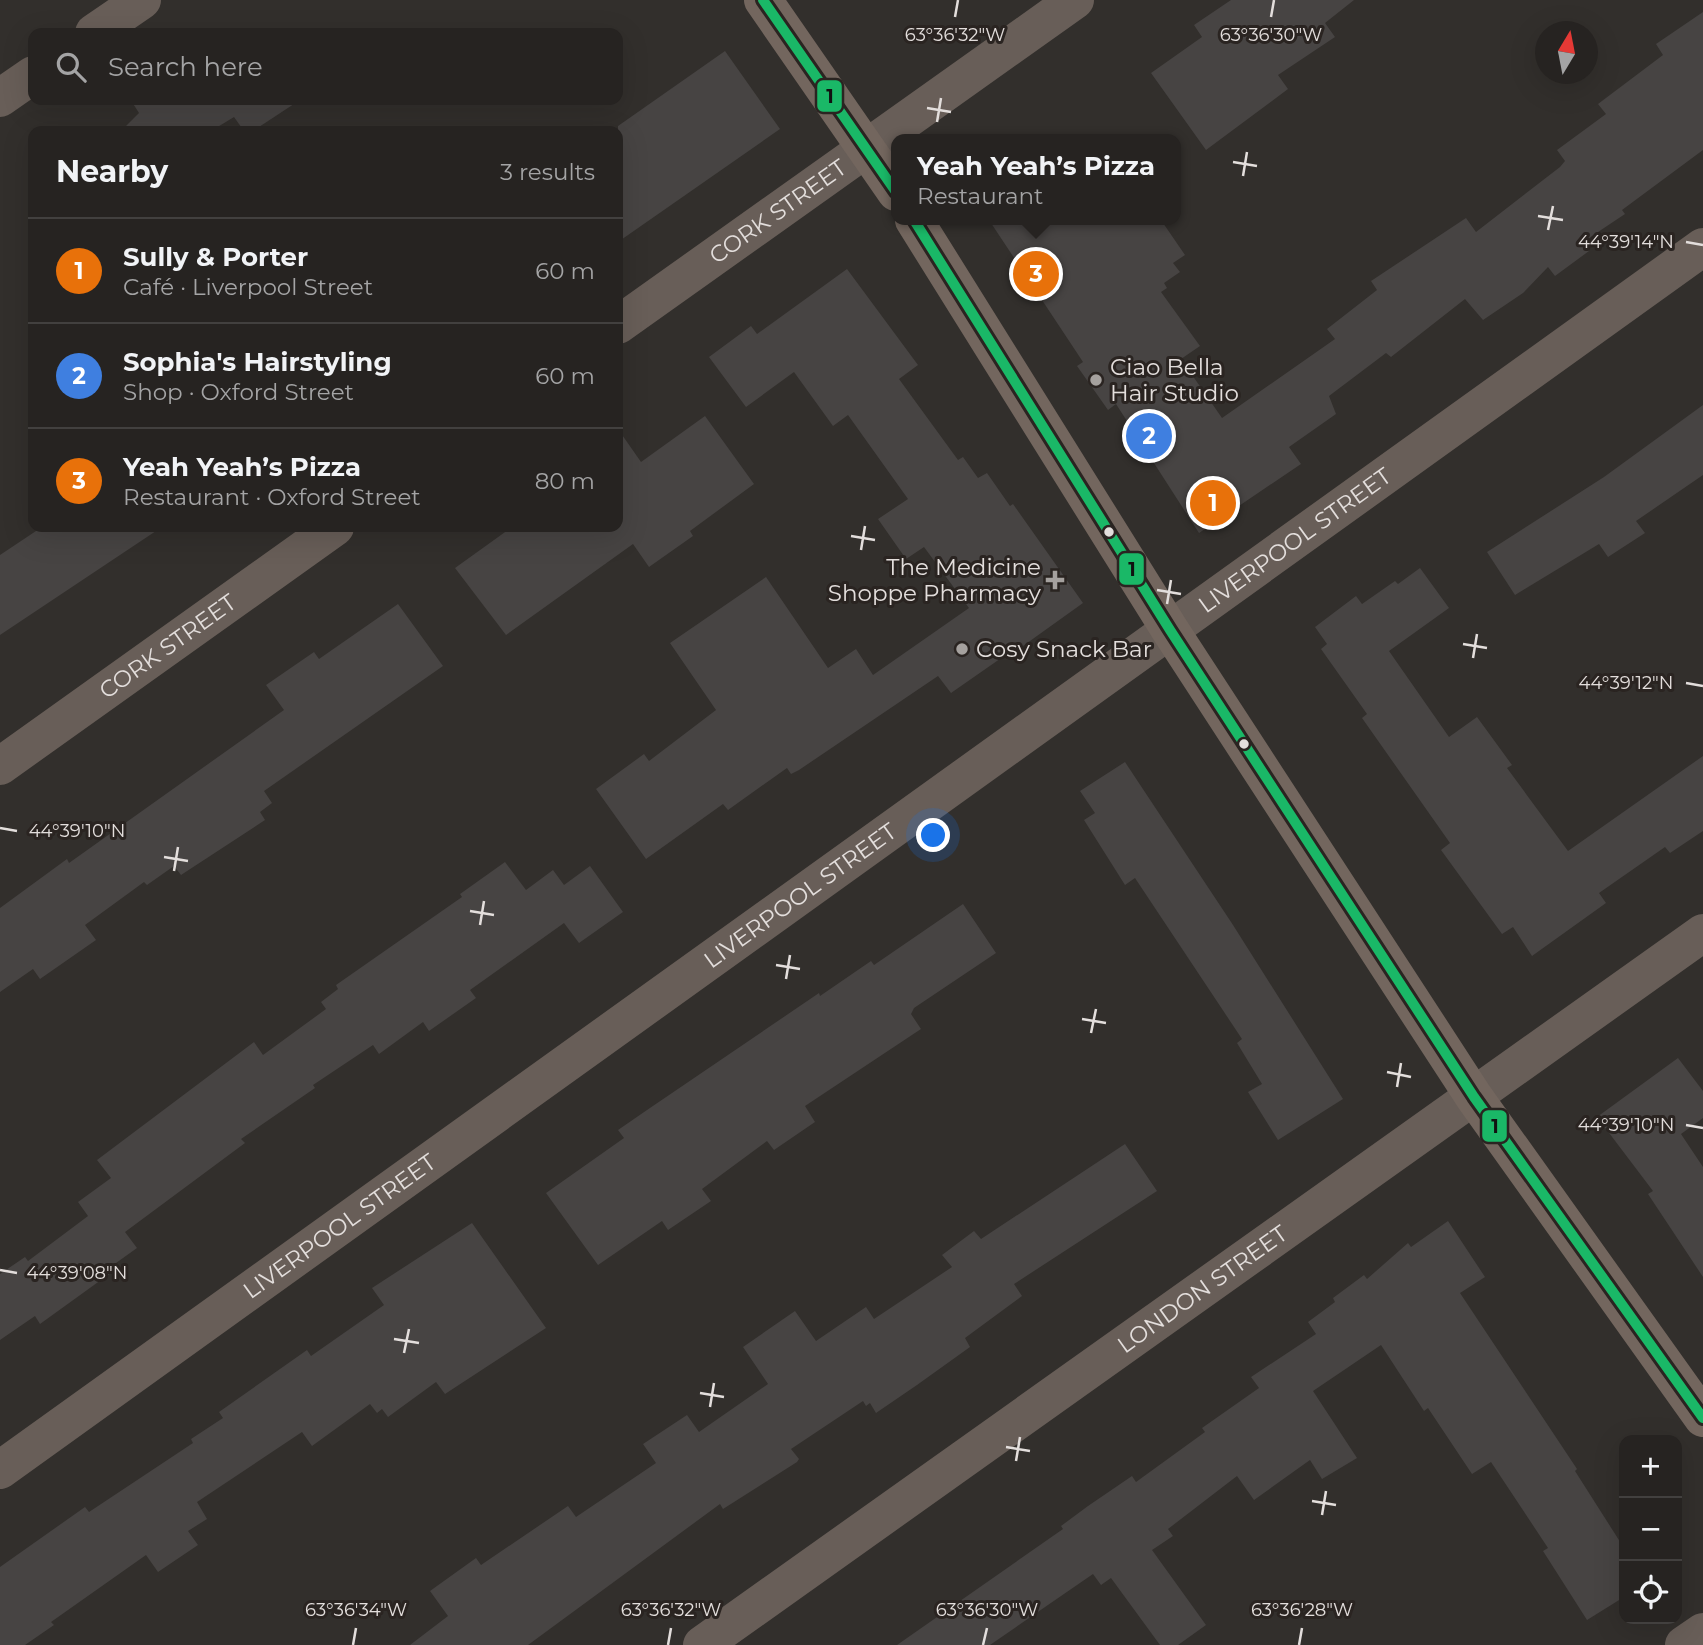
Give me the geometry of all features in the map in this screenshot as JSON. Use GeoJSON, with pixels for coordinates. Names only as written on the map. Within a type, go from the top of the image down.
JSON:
{"type":"FeatureCollection","features":[{"type":"Feature","properties":{"kind":"main road"},"geometry":{"type":"LineString","coordinates":[[763,0],[891,184]]}},
{"type":"Feature","properties":{"kind":"main road"},"geometry":{"type":"LineString","coordinates":[[917,225],[1170,630],[1474,1097],[1703,1418]]}},
{"type":"Feature","properties":{"kind":"street"},"geometry":{"type":"LineString","coordinates":[[101,28],[142,0]]}},
{"type":"Feature","properties":{"kind":"street","name":"CORK STREET"},"geometry":{"type":"LineString","coordinates":[[623,321],[1074,0]]}},
{"type":"Feature","properties":{"kind":"street"},"geometry":{"type":"LineString","coordinates":[[0,98],[28,78]]}},
{"type":"Feature","properties":{"kind":"street","name":"LIVERPOOL STREET"},"geometry":{"type":"LineString","coordinates":[[0,1470],[1703,247]]}},
{"type":"Feature","properties":{"kind":"street","name":"CORK STREET"},"geometry":{"type":"LineString","coordinates":[[0,766],[328,532]]}},
{"type":"Feature","properties":{"kind":"street","name":"LONDON STREET"},"geometry":{"type":"LineString","coordinates":[[702,1645],[1703,933]]}},
{"type":"Feature","properties":{"kind":"street"},"geometry":{"type":"LineString","coordinates":[[1685,1645],[1703,1632]]}},
{"type":"Feature","properties":{"kind":"building"},"geometry":{"type":"Polygon","coordinates":[[[1231,0],[1354,0],[1325,23],[1335,37],[1278,75],[1288,89],[1206,150],[1151,73],[1202,37],[1194,25],[1231,0]]]}},
{"type":"Feature","properties":{"kind":"building"},"geometry":{"type":"Polygon","coordinates":[[[1703,12],[1703,150],[1622,210],[1625,214],[1583,242],[1589,251],[1555,276],[1548,267],[1523,293],[1483,320],[1465,299],[1391,357],[1386,353],[1329,396],[1336,414],[1289,447],[1301,464],[1199,533],[1116,404],[1108,410],[1077,366],[1083,362],[992,225],[1164,225],[1185,255],[1173,263],[1180,272],[1164,283],[1167,288],[1161,292],[1200,346],[1181,359],[1222,418],[1335,339],[1327,329],[1377,290],[1371,281],[1466,218],[1476,232],[1560,167],[1565,161],[1557,150],[1606,114],[1598,104],[1663,55],[1656,44],[1703,12]]]}},
{"type":"Feature","properties":{"kind":"building"},"geometry":{"type":"Polygon","coordinates":[[[725,51],[780,129],[623,239],[623,126],[618,126],[725,51]]]}},
{"type":"Feature","properties":{"kind":"building"},"geometry":{"type":"Polygon","coordinates":[[[134,105],[292,105],[261,126],[240,126],[234,117],[219,126],[126,126],[139,113],[134,105]]]}},
{"type":"Feature","properties":{"kind":"building"},"geometry":{"type":"Polygon","coordinates":[[[847,269],[918,365],[899,379],[958,460],[963,457],[978,478],[987,473],[1010,506],[1013,504],[1083,603],[1009,656],[1007,654],[951,693],[938,676],[799,770],[791,774],[787,768],[728,810],[723,804],[646,859],[596,789],[644,754],[649,761],[716,710],[670,643],[766,577],[828,668],[856,649],[873,675],[969,608],[924,547],[906,559],[878,519],[908,499],[848,415],[833,426],[794,372],[746,407],[709,357],[751,326],[757,334],[847,269]]]}},
{"type":"Feature","properties":{"kind":"building"},"geometry":{"type":"Polygon","coordinates":[[[1703,405],[1703,475],[1636,521],[1645,533],[1608,557],[1599,544],[1515,595],[1487,552],[1604,477],[1703,405]]]}},
{"type":"Feature","properties":{"kind":"building"},"geometry":{"type":"Polygon","coordinates":[[[705,416],[754,484],[690,531],[693,536],[649,567],[633,544],[506,635],[455,568],[505,532],[623,532],[623,436],[641,462],[705,416]]]}},
{"type":"Feature","properties":{"kind":"building"},"geometry":{"type":"Polygon","coordinates":[[[34,532],[154,532],[0,635],[0,555],[34,532]]]}},
{"type":"Feature","properties":{"kind":"building"},"geometry":{"type":"Polygon","coordinates":[[[1420,568],[1449,608],[1389,651],[1449,737],[1477,717],[1512,765],[1507,768],[1568,851],[1703,756],[1703,831],[1670,853],[1665,847],[1599,893],[1606,903],[1532,956],[1513,927],[1502,934],[1441,850],[1450,843],[1362,718],[1367,714],[1321,649],[1327,644],[1315,627],[1356,596],[1362,604],[1395,581],[1398,584],[1420,568]]]}},
{"type":"Feature","properties":{"kind":"building"},"geometry":{"type":"Polygon","coordinates":[[[398,604],[443,666],[264,791],[272,803],[260,812],[265,820],[181,875],[174,866],[147,885],[144,882],[85,925],[96,940],[40,979],[33,969],[0,992],[0,908],[67,859],[69,863],[284,710],[266,685],[314,652],[319,659],[398,604]]]}},
{"type":"Feature","properties":{"kind":"building"},"geometry":{"type":"Polygon","coordinates":[[[1125,762],[1233,925],[1343,1099],[1278,1140],[1248,1092],[1262,1084],[1237,1043],[1242,1039],[1135,878],[1125,885],[1084,820],[1095,813],[1080,791],[1125,762]]]}},
{"type":"Feature","properties":{"kind":"building"},"geometry":{"type":"Polygon","coordinates":[[[505,862],[526,890],[553,870],[564,885],[590,866],[623,912],[579,943],[564,923],[470,990],[476,998],[429,1031],[423,1022],[379,1054],[373,1045],[313,1085],[315,1088],[241,1139],[245,1143],[125,1232],[137,1248],[116,1263],[119,1267],[40,1324],[35,1316],[0,1340],[0,1274],[25,1257],[28,1261],[88,1216],[78,1202],[111,1178],[97,1160],[254,1042],[263,1055],[326,1009],[321,1002],[338,989],[336,985],[462,897],[460,894],[505,862]]]}},
{"type":"Feature","properties":{"kind":"building"},"geometry":{"type":"Polygon","coordinates":[[[963,904],[996,953],[914,1008],[911,1014],[921,1029],[805,1106],[815,1122],[774,1150],[767,1141],[702,1189],[711,1201],[668,1230],[662,1221],[598,1265],[546,1193],[624,1138],[618,1130],[819,993],[820,996],[871,961],[874,965],[963,904]]]}},
{"type":"Feature","properties":{"kind":"building"},"geometry":{"type":"Polygon","coordinates":[[[1678,1058],[1703,1091],[1703,1118],[1681,1134],[1703,1167],[1703,1277],[1648,1194],[1653,1191],[1597,1117],[1678,1058]]]}},
{"type":"Feature","properties":{"kind":"building"},"geometry":{"type":"Polygon","coordinates":[[[1125,1144],[1157,1191],[1014,1284],[1022,1296],[965,1338],[970,1347],[917,1385],[876,1413],[870,1403],[866,1406],[863,1401],[791,1449],[799,1459],[797,1462],[723,1509],[720,1504],[528,1645],[410,1645],[448,1616],[430,1591],[476,1558],[481,1565],[568,1506],[576,1517],[656,1463],[643,1444],[687,1415],[699,1432],[768,1384],[743,1347],[795,1311],[816,1341],[866,1307],[874,1319],[952,1267],[942,1255],[974,1231],[981,1239],[1125,1144]]]}},
{"type":"Feature","properties":{"kind":"building"},"geometry":{"type":"Polygon","coordinates":[[[1448,1221],[1485,1277],[1460,1293],[1577,1469],[1575,1471],[1619,1540],[1619,1600],[1587,1620],[1543,1551],[1548,1548],[1491,1462],[1472,1474],[1428,1408],[1424,1411],[1381,1345],[1313,1391],[1357,1458],[1322,1479],[1310,1460],[1254,1500],[1237,1476],[1168,1529],[1173,1536],[1152,1550],[1206,1625],[1178,1645],[1160,1645],[1111,1578],[1101,1585],[1093,1574],[990,1645],[897,1645],[1063,1529],[1061,1526],[1088,1506],[1132,1476],[1136,1482],[1205,1432],[1202,1428],[1259,1388],[1251,1377],[1316,1334],[1308,1322],[1335,1302],[1333,1298],[1364,1275],[1367,1279],[1408,1243],[1411,1247],[1448,1221]]]}},
{"type":"Feature","properties":{"kind":"building"},"geometry":{"type":"Polygon","coordinates":[[[472,1223],[546,1328],[445,1394],[436,1382],[388,1417],[382,1409],[377,1413],[370,1404],[312,1446],[302,1432],[197,1502],[207,1519],[188,1531],[198,1545],[158,1572],[146,1555],[51,1622],[54,1625],[25,1645],[0,1645],[0,1567],[85,1507],[89,1512],[193,1443],[191,1439],[223,1418],[219,1412],[307,1350],[311,1356],[384,1305],[372,1288],[472,1223]]]}},
{"type":"Feature","properties":{"kind":"transit line","name":"1"},"geometry":{"type":"LineString","coordinates":[[763,0],[891,185]]}},
{"type":"Feature","properties":{"kind":"transit line","name":"1"},"geometry":{"type":"LineString","coordinates":[[917,225],[1170,630],[1474,1097],[1703,1418]]}},
{"type":"Feature","properties":{"kind":"place","name":"Yeah Yeah’s Pizza"},"geometry":{"type":"Point","coordinates":[1036,274]}},
{"type":"Feature","properties":{"kind":"place","name":"Ciao Bella Hair Studio"},"geometry":{"type":"Point","coordinates":[1096,380]}},
{"type":"Feature","properties":{"kind":"place","name":"Sophia's Hairstyling"},"geometry":{"type":"Point","coordinates":[1149,436]}},
{"type":"Feature","properties":{"kind":"place","name":"Sully & Porter"},"geometry":{"type":"Point","coordinates":[1213,503]}},
{"type":"Feature","properties":{"kind":"place","name":"The Medicine Shoppe Pharmacy"},"geometry":{"type":"Point","coordinates":[1055,580]}},
{"type":"Feature","properties":{"kind":"place","name":"Cosy Snack Bar"},"geometry":{"type":"Point","coordinates":[962,649]}}]}
